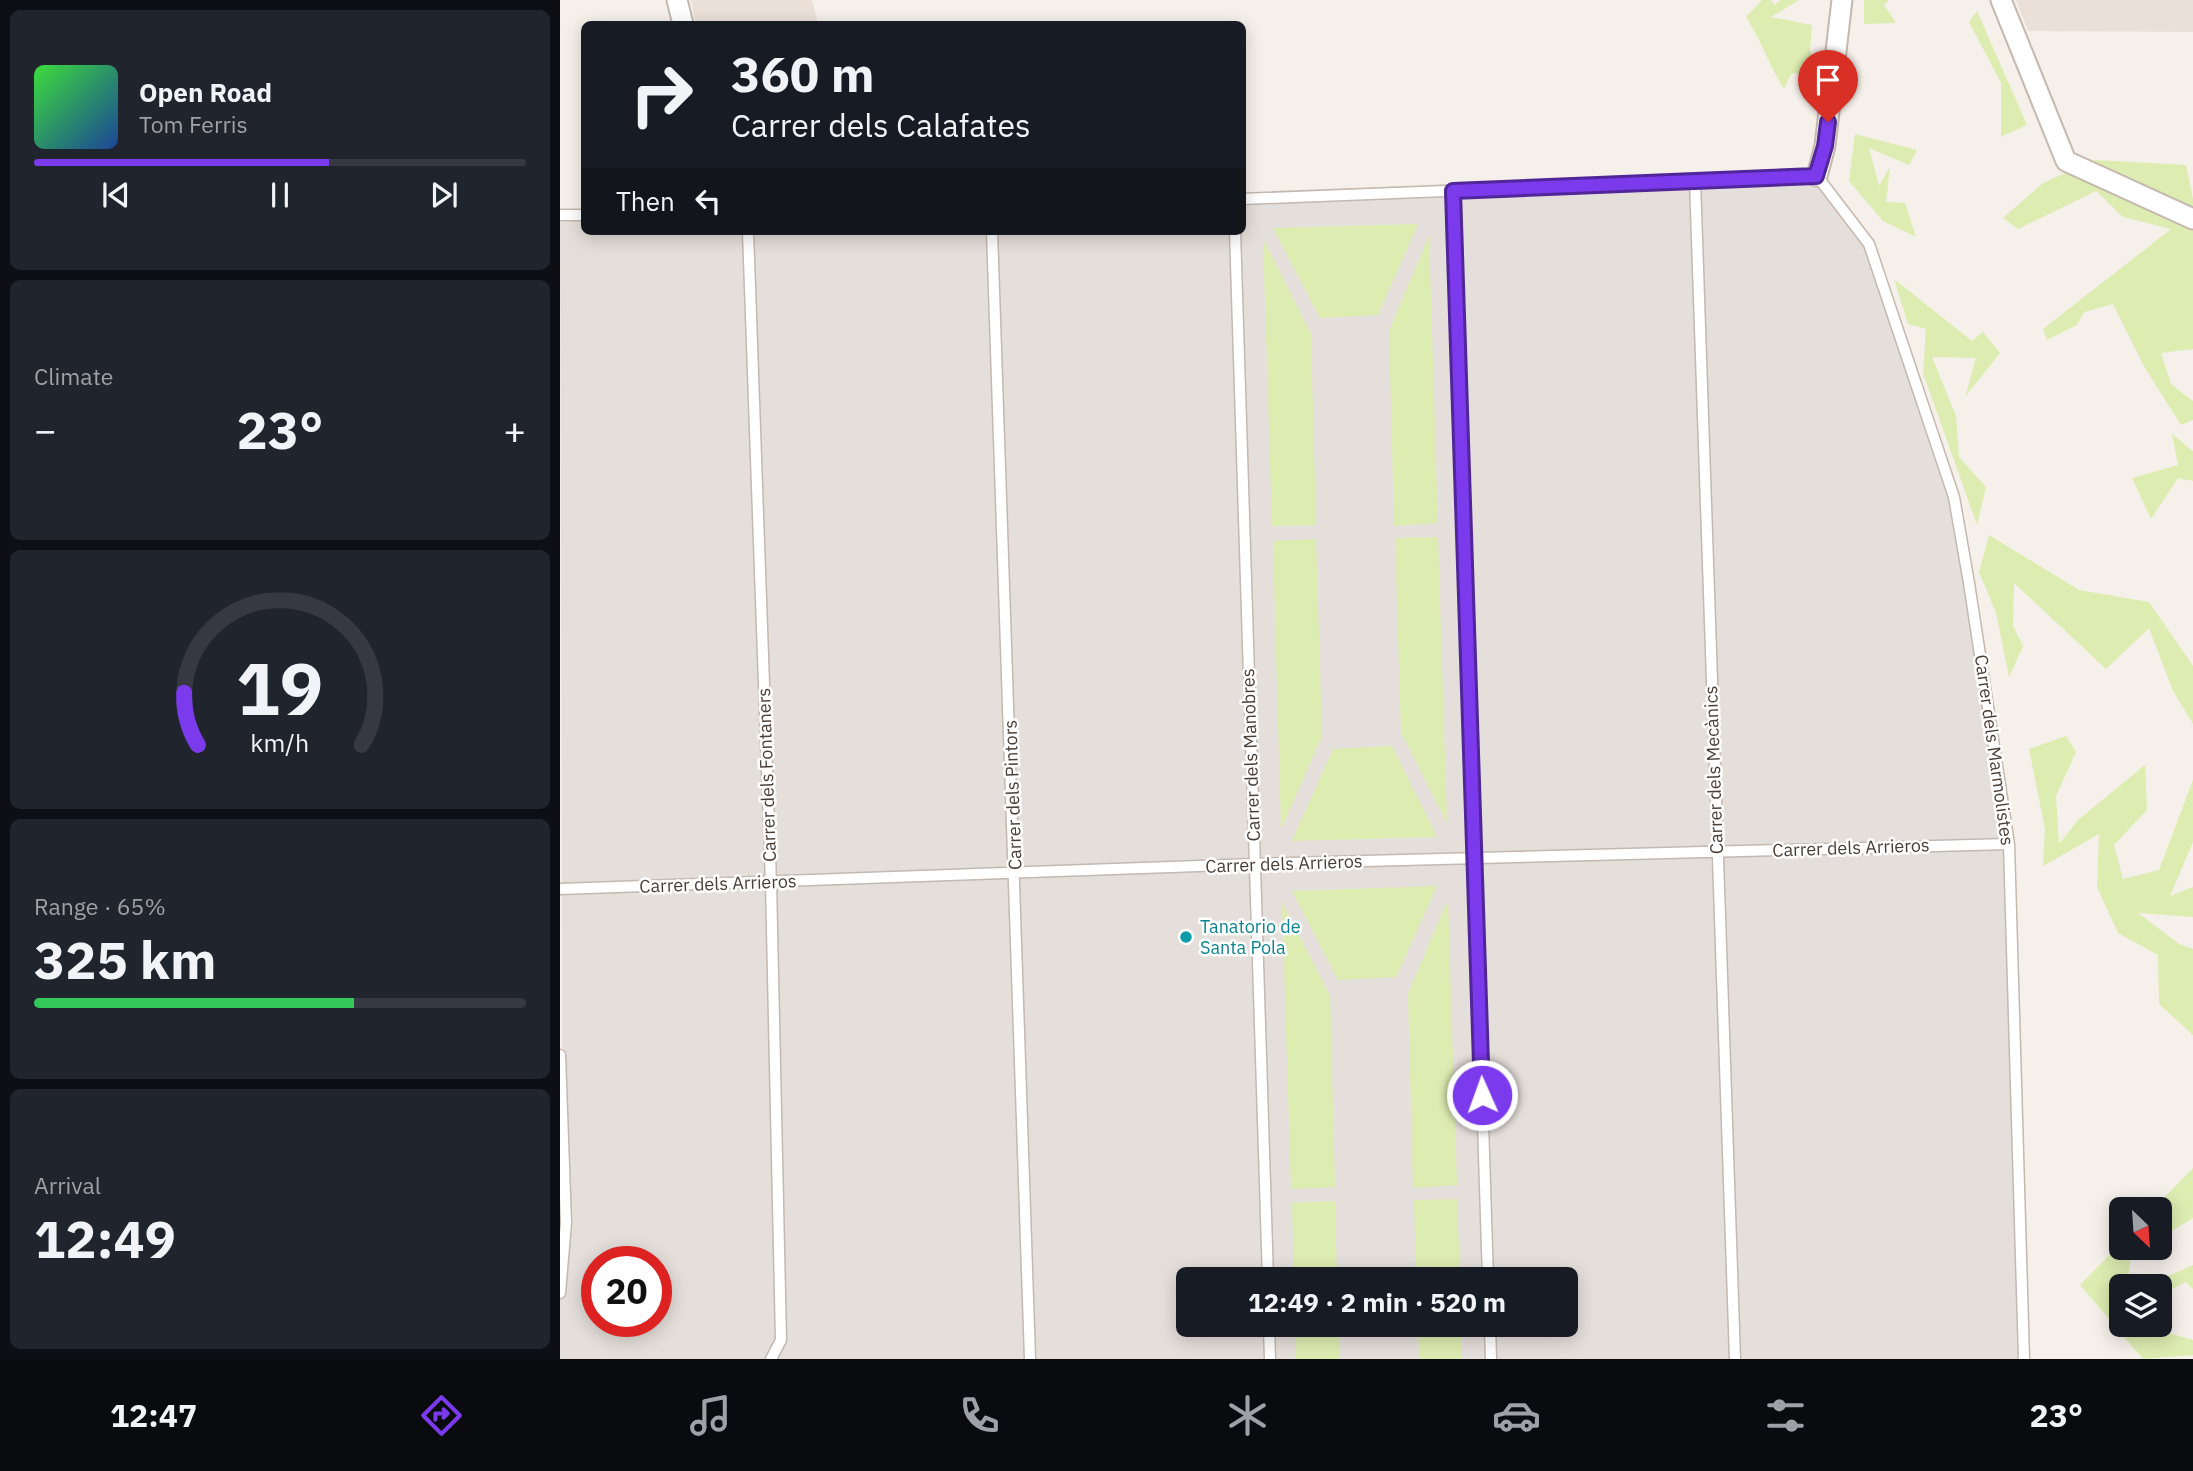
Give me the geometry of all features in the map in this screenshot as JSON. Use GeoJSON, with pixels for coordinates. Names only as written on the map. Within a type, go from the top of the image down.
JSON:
{"type":"FeatureCollection","features":[{"type":"Feature","properties":{"kind":"street"},"geometry":{"type":"LineString","coordinates":[[677,0],[681,21]]}},
{"type":"Feature","properties":{"kind":"street"},"geometry":{"type":"LineString","coordinates":[[1816,176],[1825,146],[1842,0]]}},
{"type":"Feature","properties":{"kind":"street"},"geometry":{"type":"LineString","coordinates":[[2001,0],[2066,162],[2193,219]]}},
{"type":"Feature","properties":{"kind":"lane"},"geometry":{"type":"LineString","coordinates":[[1246,199],[1816,176]]}},
{"type":"Feature","properties":{"kind":"lane","name":"Carrer dels Marmolistes"},"geometry":{"type":"LineString","coordinates":[[1816,176],[1869,244],[1954,497],[2009,844],[2024,1359]]}},
{"type":"Feature","properties":{"kind":"lane","name":"Carrer dels Mecànics"},"geometry":{"type":"LineString","coordinates":[[1695,180],[1735,1359]]}},
{"type":"Feature","properties":{"kind":"lane"},"geometry":{"type":"LineString","coordinates":[[1453,191],[1488,1267]]}},
{"type":"Feature","properties":{"kind":"lane"},"geometry":{"type":"LineString","coordinates":[[560,215],[581,215]]}},
{"type":"Feature","properties":{"kind":"lane","name":"Carrer dels Fontaners"},"geometry":{"type":"LineString","coordinates":[[748,235],[771,883],[781,1340],[771,1359]]}},
{"type":"Feature","properties":{"kind":"lane","name":"Carrer dels Pintors"},"geometry":{"type":"LineString","coordinates":[[992,235],[1016,875],[1030,1359]]}},
{"type":"Feature","properties":{"kind":"lane","name":"Carrer dels Manobres"},"geometry":{"type":"LineString","coordinates":[[1235,235],[1268,1267]]}},
{"type":"Feature","properties":{"kind":"lane","name":"Carrer dels Arrieros"},"geometry":{"type":"LineString","coordinates":[[560,889],[1016,875],[1255,864],[2009,844]]}},
{"type":"Feature","properties":{"kind":"lane"},"geometry":{"type":"LineString","coordinates":[[560,1055],[566,1223],[560,1293]]}},
{"type":"Feature","properties":{"kind":"lane"},"geometry":{"type":"LineString","coordinates":[[1269,1337],[1270,1359]]}},
{"type":"Feature","properties":{"kind":"lane"},"geometry":{"type":"LineString","coordinates":[[1490,1337],[1491,1359]]}},
{"type":"Feature","properties":{"kind":"shaded area"},"geometry":{"type":"Polygon","coordinates":[[[691,0],[812,0],[817,21],[695,21],[691,0]]]}},
{"type":"Feature","properties":{"kind":"shaded area"},"geometry":{"type":"Polygon","coordinates":[[[2016,0],[2193,0],[2193,32],[2028,31],[2016,0]]]}},
{"type":"Feature","properties":{"kind":"shaded area"},"geometry":{"type":"Polygon","coordinates":[[[1817,176],[1869,244],[1954,497],[2009,844],[2024,1359],[560,1359],[560,1293],[563,1288],[560,222],[581,220],[581,235],[1246,235],[1246,199],[1817,176]]]}},
{"type":"Feature","properties":{"kind":"green space"},"geometry":{"type":"Polygon","coordinates":[[[1762,0],[1770,0],[1775,5],[1781,0],[1799,0],[1771,17],[1812,25],[1810,50],[1817,70],[1791,74],[1784,89],[1746,17],[1762,0]]]}},
{"type":"Feature","properties":{"kind":"green space"},"geometry":{"type":"Polygon","coordinates":[[[1864,0],[1889,0],[1884,5],[1896,23],[1864,24],[1864,0]]]}},
{"type":"Feature","properties":{"kind":"green space"},"geometry":{"type":"Polygon","coordinates":[[[1977,11],[2027,125],[2001,137],[2001,83],[1969,22],[1977,11]]]}},
{"type":"Feature","properties":{"kind":"green space"},"geometry":{"type":"Polygon","coordinates":[[[1855,134],[1917,150],[1909,165],[1869,148],[1879,186],[1890,167],[1886,202],[1905,203],[1916,237],[1883,221],[1849,181],[1855,134]]]}},
{"type":"Feature","properties":{"kind":"green space"},"geometry":{"type":"Polygon","coordinates":[[[2095,160],[2186,165],[2193,199],[2193,349],[2161,353],[2171,384],[2193,401],[2193,420],[2181,425],[2145,368],[2113,304],[2084,312],[2077,325],[2047,340],[2043,329],[2171,229],[2123,217],[2096,191],[2018,229],[2003,218],[2043,183],[2095,160]]]}},
{"type":"Feature","properties":{"kind":"green space"},"geometry":{"type":"Polygon","coordinates":[[[1418,224],[1378,315],[1320,318],[1273,228],[1418,224]]]}},
{"type":"Feature","properties":{"kind":"green space"},"geometry":{"type":"Polygon","coordinates":[[[1429,236],[1438,523],[1394,526],[1389,331],[1429,236]]]}},
{"type":"Feature","properties":{"kind":"green space"},"geometry":{"type":"Polygon","coordinates":[[[1263,239],[1311,334],[1316,525],[1272,526],[1263,239]]]}},
{"type":"Feature","properties":{"kind":"green space"},"geometry":{"type":"Polygon","coordinates":[[[1894,279],[1972,341],[1983,332],[2000,353],[1965,397],[1976,358],[1932,357],[1956,416],[1959,457],[1986,487],[1977,525],[1923,373],[1926,329],[1908,324],[1894,279]]]}},
{"type":"Feature","properties":{"kind":"green space"},"geometry":{"type":"Polygon","coordinates":[[[2172,434],[2193,451],[2193,481],[2178,478],[2151,519],[2132,478],[2178,465],[2172,434]]]}},
{"type":"Feature","properties":{"kind":"green space"},"geometry":{"type":"Polygon","coordinates":[[[1989,535],[2079,590],[2149,602],[2193,666],[2193,724],[2173,691],[2149,628],[2106,669],[2014,583],[2013,626],[2023,646],[2009,677],[1996,613],[1979,572],[1989,535]]]}},
{"type":"Feature","properties":{"kind":"green space"},"geometry":{"type":"Polygon","coordinates":[[[1438,537],[1447,823],[1401,732],[1395,538],[1438,537]]]}},
{"type":"Feature","properties":{"kind":"green space"},"geometry":{"type":"Polygon","coordinates":[[[1316,539],[1322,736],[1281,830],[1273,541],[1316,539]]]}},
{"type":"Feature","properties":{"kind":"green space"},"geometry":{"type":"Polygon","coordinates":[[[2066,736],[2076,752],[2056,796],[2059,844],[2078,820],[2145,765],[2147,810],[2114,845],[2123,879],[2159,870],[2193,780],[2193,842],[2170,896],[2193,887],[2193,917],[2138,913],[2179,944],[2193,949],[2193,1035],[2159,1004],[2158,955],[2118,933],[2097,887],[2099,834],[2043,866],[2045,829],[2029,749],[2066,736]]]}},
{"type":"Feature","properties":{"kind":"green space"},"geometry":{"type":"Polygon","coordinates":[[[1392,746],[1437,837],[1292,841],[1333,749],[1392,746]]]}},
{"type":"Feature","properties":{"kind":"green space"},"geometry":{"type":"Polygon","coordinates":[[[1437,886],[1396,977],[1338,980],[1292,891],[1437,886]]]}},
{"type":"Feature","properties":{"kind":"green space"},"geometry":{"type":"Polygon","coordinates":[[[1448,899],[1457,1185],[1413,1188],[1408,994],[1448,899]]]}},
{"type":"Feature","properties":{"kind":"green space"},"geometry":{"type":"Polygon","coordinates":[[[1282,902],[1330,996],[1335,1187],[1291,1189],[1282,902]]]}},
{"type":"Feature","properties":{"kind":"green space"},"geometry":{"type":"Polygon","coordinates":[[[2193,1168],[2193,1218],[2172,1231],[2172,1197],[2165,1197],[2193,1168]]]}},
{"type":"Feature","properties":{"kind":"green space"},"geometry":{"type":"Polygon","coordinates":[[[1457,1199],[1460,1267],[1416,1267],[1414,1200],[1457,1199]]]}},
{"type":"Feature","properties":{"kind":"green space"},"geometry":{"type":"Polygon","coordinates":[[[1335,1201],[1337,1267],[1294,1267],[1292,1203],[1335,1201]]]}},
{"type":"Feature","properties":{"kind":"green space"},"geometry":{"type":"Polygon","coordinates":[[[2109,1255],[2109,1260],[2130,1260],[2129,1274],[2109,1274],[2109,1319],[2080,1285],[2109,1255]]]}},
{"type":"Feature","properties":{"kind":"green space"},"geometry":{"type":"Polygon","coordinates":[[[2193,1265],[2193,1289],[2186,1282],[2172,1289],[2172,1274],[2193,1265]]]}},
{"type":"Feature","properties":{"kind":"green space"},"geometry":{"type":"Polygon","coordinates":[[[2172,1334],[2193,1340],[2193,1355],[2143,1359],[2124,1337],[2172,1337],[2172,1334]]]}},
{"type":"Feature","properties":{"kind":"green space"},"geometry":{"type":"Polygon","coordinates":[[[1295,1337],[1339,1337],[1340,1359],[1296,1359],[1295,1337]]]}},
{"type":"Feature","properties":{"kind":"green space"},"geometry":{"type":"Polygon","coordinates":[[[1418,1337],[1461,1337],[1462,1359],[1419,1359],[1418,1337]]]}},
{"type":"Feature","properties":{"kind":"place","name":"Tanatorio de Santa Pola"},"geometry":{"type":"Point","coordinates":[1186,937]}},
{"type":"Feature","properties":{"kind":"route"},"geometry":{"type":"LineString","coordinates":[[1482,1095],[1453,191],[1816,176],[1825,146],[1828,122]]}}]}
